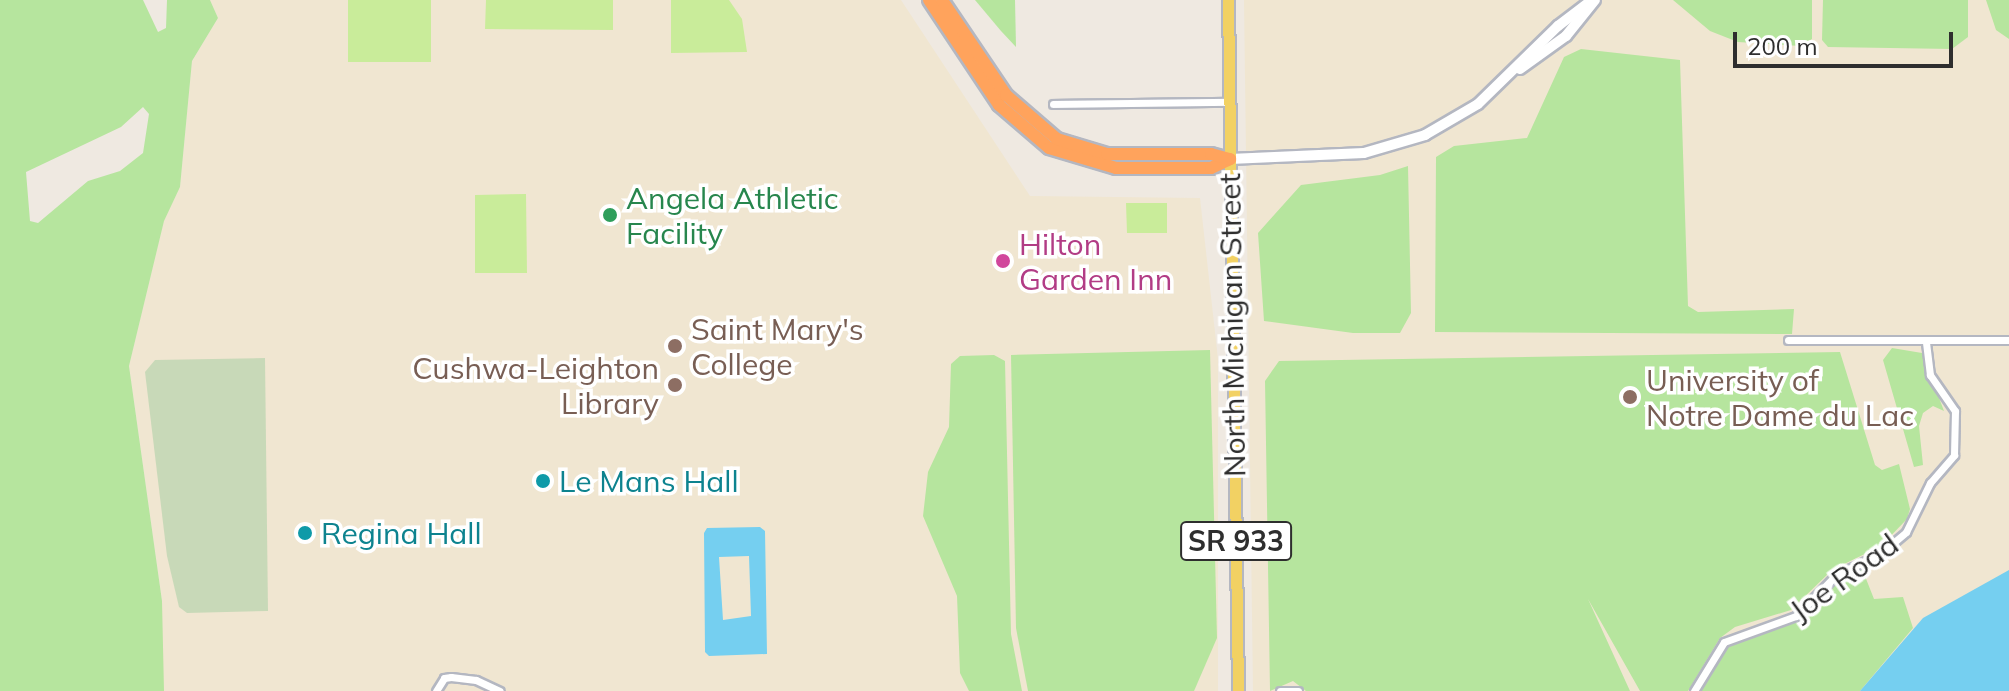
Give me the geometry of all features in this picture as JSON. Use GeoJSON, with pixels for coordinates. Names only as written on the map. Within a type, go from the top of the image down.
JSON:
{"type":"FeatureCollection","features":[{"type":"Feature","properties":{"kind":"highway"},"geometry":{"type":"LineString","coordinates":[[929,0],[999,105],[1049,148],[1116,168],[1211,168],[1230,159]]}},
{"type":"Feature","properties":{"kind":"highway"},"geometry":{"type":"LineString","coordinates":[[942,0],[1006,95],[1057,139],[1107,154],[1211,154],[1230,159]]}},
{"type":"Feature","properties":{"kind":"main road","name":"SR 933"},"geometry":{"type":"LineString","coordinates":[[1228,0],[1229,102]]}},
{"type":"Feature","properties":{"kind":"main road","name":"North Michigan Street"},"geometry":{"type":"LineString","coordinates":[[1229,102],[1238,691]]}},
{"type":"Feature","properties":{"kind":"street"},"geometry":{"type":"LineString","coordinates":[[1230,159],[1364,153],[1407,143],[1457,119],[1515,72],[1558,26],[1594,0]]}},
{"type":"Feature","properties":{"kind":"street"},"geometry":{"type":"LineString","coordinates":[[1053,104],[1229,102]]}},
{"type":"Feature","properties":{"kind":"street"},"geometry":{"type":"LineString","coordinates":[[1788,340],[2009,340]]}},
{"type":"Feature","properties":{"kind":"street","name":"Joe Road"},"geometry":{"type":"LineString","coordinates":[[1694,691],[1724,642],[1796,616],[1836,575],[1880,554],[1906,532],[1930,483],[1954,455],[1955,411],[1930,375],[1926,340]]}},
{"type":"Feature","properties":{"kind":"street"},"geometry":{"type":"LineString","coordinates":[[436,691],[451,677],[476,680],[500,691]]}},
{"type":"Feature","properties":{"kind":"street"},"geometry":{"type":"LineString","coordinates":[[1280,691],[1298,691]]}},
{"type":"Feature","properties":{"kind":"shaded area","name":"Saint Mary's College"},"geometry":{"type":"Polygon","coordinates":[[[210,0],[901,0],[1030,196],[1200,198],[1218,359],[1218,691],[161,691],[162,601],[129,366],[164,220],[180,187],[192,61],[218,18],[210,0]]]}},
{"type":"Feature","properties":{"kind":"shaded area","name":"University of Notre Dame du Lac"},"geometry":{"type":"Polygon","coordinates":[[[1244,0],[2009,0],[2009,691],[1253,691],[1244,0]]]}},
{"type":"Feature","properties":{"kind":"green space"},"geometry":{"type":"Polygon","coordinates":[[[0,0],[143,0],[158,32],[166,28],[167,0],[210,0],[218,18],[192,61],[180,187],[164,221],[129,366],[162,601],[164,691],[0,691],[0,0]],[[143,107],[121,127],[26,172],[30,221],[38,223],[88,181],[120,171],[143,153],[149,114],[143,107]]]}},
{"type":"Feature","properties":{"kind":"green space"},"geometry":{"type":"Polygon","coordinates":[[[348,0],[431,0],[431,62],[348,62],[348,0]]]}},
{"type":"Feature","properties":{"kind":"green space"},"geometry":{"type":"Polygon","coordinates":[[[486,0],[613,0],[613,30],[485,29],[486,0]]]}},
{"type":"Feature","properties":{"kind":"green space"},"geometry":{"type":"Polygon","coordinates":[[[671,0],[729,0],[742,19],[747,52],[671,53],[671,0]]]}},
{"type":"Feature","properties":{"kind":"green space"},"geometry":{"type":"Polygon","coordinates":[[[975,0],[1015,0],[1016,47],[1001,31],[975,0]]]}},
{"type":"Feature","properties":{"kind":"green space"},"geometry":{"type":"Polygon","coordinates":[[[1673,0],[1812,0],[1812,39],[1800,46],[1738,42],[1710,31],[1673,0]]]}},
{"type":"Feature","properties":{"kind":"green space"},"geometry":{"type":"Polygon","coordinates":[[[1823,0],[1968,0],[1968,37],[1952,49],[1828,47],[1822,40],[1823,0]]]}},
{"type":"Feature","properties":{"kind":"green space"},"geometry":{"type":"Polygon","coordinates":[[[1986,0],[2009,0],[2009,39],[1996,30],[1986,0]]]}},
{"type":"Feature","properties":{"kind":"green space"},"geometry":{"type":"Polygon","coordinates":[[[1581,49],[1680,60],[1688,306],[1698,312],[1794,309],[1792,334],[1435,332],[1436,157],[1454,146],[1527,138],[1564,57],[1581,49]]]}},
{"type":"Feature","properties":{"kind":"green space"},"geometry":{"type":"Polygon","coordinates":[[[1408,166],[1411,313],[1400,333],[1353,333],[1264,321],[1258,233],[1301,185],[1380,175],[1408,166]]]}},
{"type":"Feature","properties":{"kind":"green space"},"geometry":{"type":"Polygon","coordinates":[[[526,194],[527,273],[475,273],[475,195],[526,194]]]}},
{"type":"Feature","properties":{"kind":"green space"},"geometry":{"type":"Polygon","coordinates":[[[1126,203],[1167,203],[1167,233],[1127,233],[1126,203]]]}},
{"type":"Feature","properties":{"kind":"green space"},"geometry":{"type":"Polygon","coordinates":[[[1892,348],[1922,353],[1944,411],[1933,406],[1923,413],[1919,426],[1923,465],[1914,467],[1883,360],[1892,348]]]}},
{"type":"Feature","properties":{"kind":"green space"},"geometry":{"type":"Polygon","coordinates":[[[1210,350],[1217,638],[1194,691],[1028,691],[1016,628],[1011,355],[1210,350]]]}},
{"type":"Feature","properties":{"kind":"green space"},"geometry":{"type":"Polygon","coordinates":[[[1840,352],[1875,465],[1882,470],[1899,464],[1910,509],[1907,519],[1881,546],[1832,570],[1791,610],[1735,627],[1720,638],[1688,691],[1640,691],[1588,599],[1630,691],[1306,691],[1293,681],[1270,691],[1265,381],[1279,361],[1840,352]]]}},
{"type":"Feature","properties":{"kind":"green space"},"geometry":{"type":"Polygon","coordinates":[[[994,355],[1005,361],[1011,634],[1022,691],[969,691],[960,673],[957,596],[923,516],[928,472],[949,427],[951,364],[960,356],[994,355]]]}},
{"type":"Feature","properties":{"kind":"green space"},"geometry":{"type":"Polygon","coordinates":[[[265,358],[268,611],[187,613],[179,607],[167,556],[145,372],[155,360],[265,358]]]}},
{"type":"Feature","properties":{"kind":"green space"},"geometry":{"type":"Polygon","coordinates":[[[1861,566],[1874,599],[1903,597],[1913,628],[1860,691],[1700,691],[1727,645],[1800,620],[1831,585],[1861,566]]]}},
{"type":"Feature","properties":{"kind":"water"},"geometry":{"type":"Polygon","coordinates":[[[760,527],[765,531],[767,654],[709,656],[705,652],[704,533],[707,528],[760,527]],[[749,556],[719,557],[723,620],[751,616],[749,556]]]}},
{"type":"Feature","properties":{"kind":"water"},"geometry":{"type":"Polygon","coordinates":[[[2009,570],[2009,691],[1860,691],[1923,618],[2009,570]]]}},
{"type":"Feature","properties":{"kind":"place","name":"Angela Athletic Facility"},"geometry":{"type":"Point","coordinates":[610,215]}},
{"type":"Feature","properties":{"kind":"place","name":"Hilton Garden Inn"},"geometry":{"type":"Point","coordinates":[1003,261]}},
{"type":"Feature","properties":{"kind":"place","name":"Saint Mary's College"},"geometry":{"type":"Point","coordinates":[675,346]}},
{"type":"Feature","properties":{"kind":"place","name":"Cushwa-Leighton Library"},"geometry":{"type":"Point","coordinates":[675,385]}},
{"type":"Feature","properties":{"kind":"place","name":"University of Notre Dame du Lac"},"geometry":{"type":"Point","coordinates":[1630,397]}},
{"type":"Feature","properties":{"kind":"place","name":"Le Mans Hall"},"geometry":{"type":"Point","coordinates":[543,481]}},
{"type":"Feature","properties":{"kind":"place","name":"Regina Hall"},"geometry":{"type":"Point","coordinates":[305,533]}}]}
